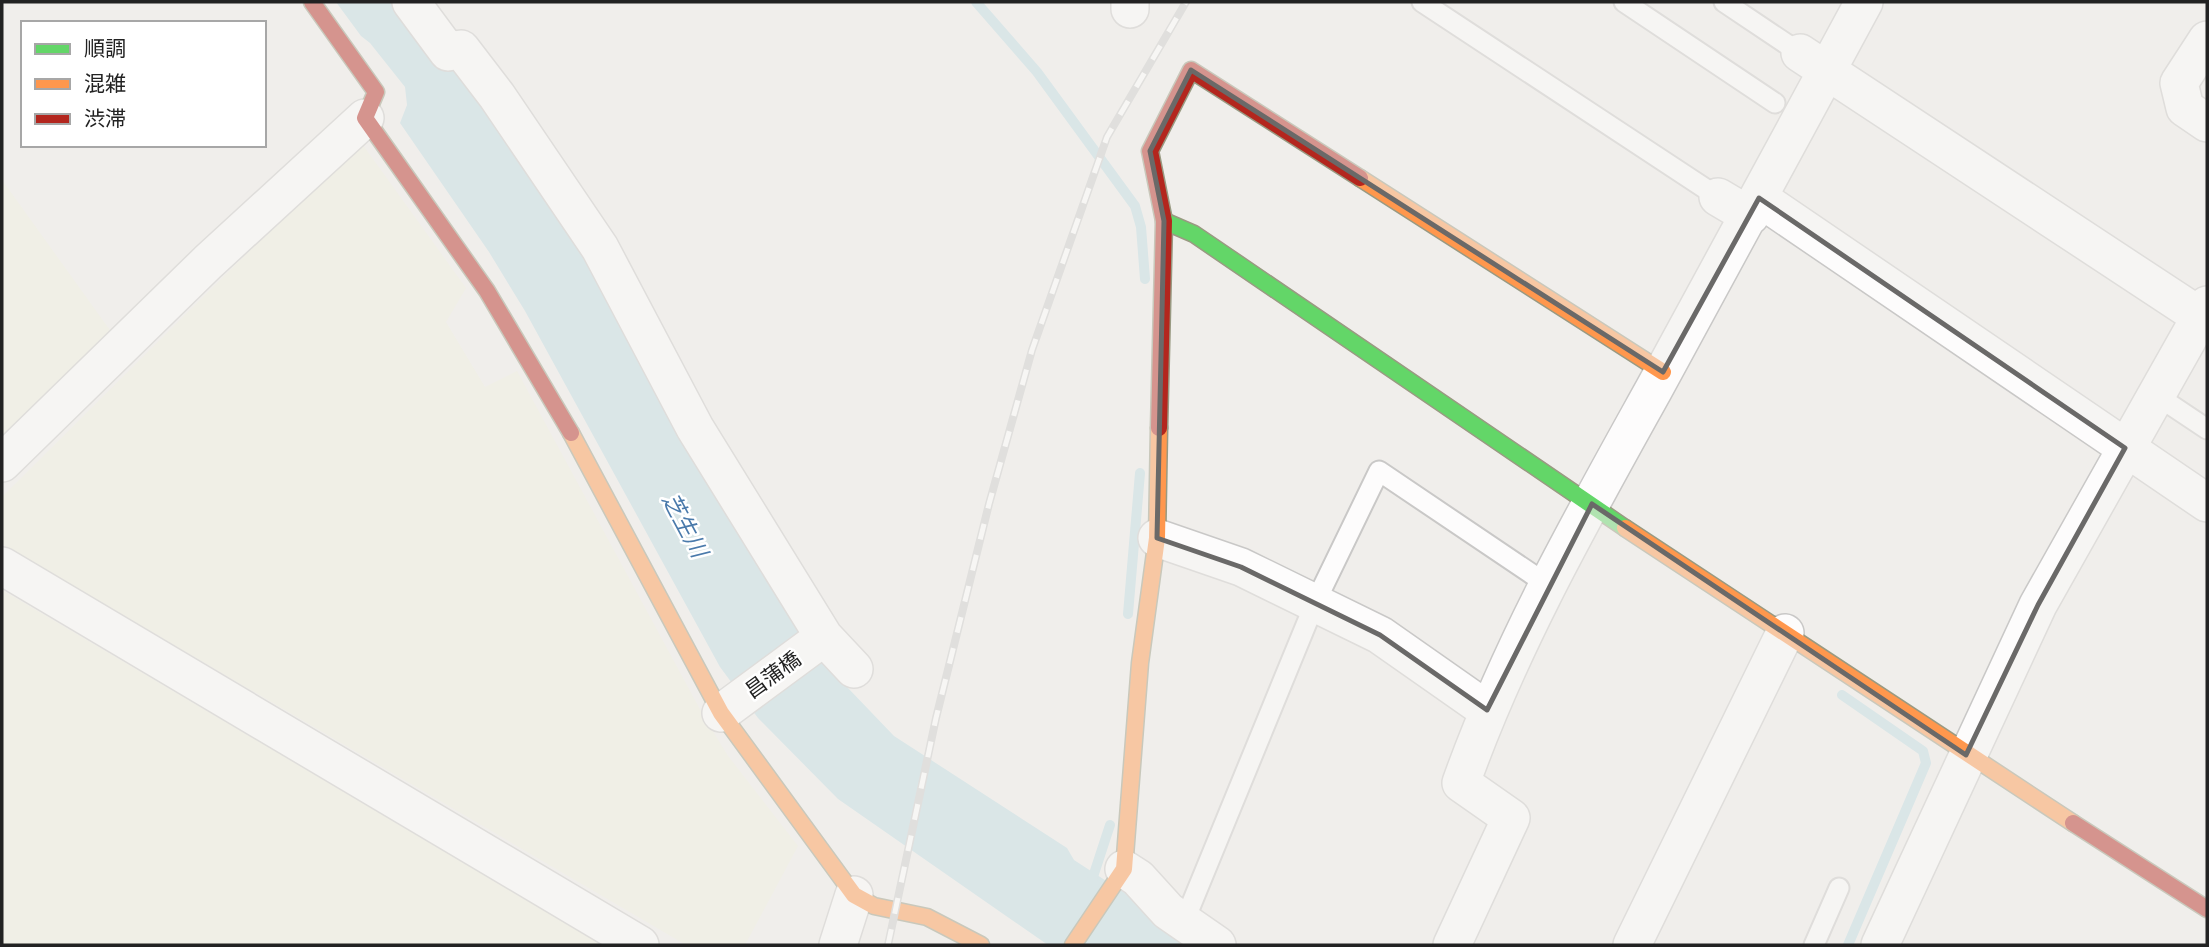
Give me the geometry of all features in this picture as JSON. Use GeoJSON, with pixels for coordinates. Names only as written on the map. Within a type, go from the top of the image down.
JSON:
{"type":"FeatureCollection","features":[{"type":"Feature","properties":{"kind":"street"},"geometry":{"type":"LineString","coordinates":[[2,463],[208,262],[365,118],[376,92],[312,2]]}},
{"type":"Feature","properties":{"kind":"street"},"geometry":{"type":"LineString","coordinates":[[411,2],[448,52],[461,49],[497,96],[600,248],[695,428],[819,641],[854,669]]}},
{"type":"Feature","properties":{"kind":"street"},"geometry":{"type":"LineString","coordinates":[[1452,945],[1511,818],[1461,783],[1487,710],[1585,514],[1654,366],[1743,206],[1788,112],[1815,63],[1864,2]]}},
{"type":"Feature","properties":{"kind":"street"},"geometry":{"type":"LineString","coordinates":[[2207,40],[2179,83],[2185,108],[2207,123]]}},
{"type":"Feature","properties":{"kind":"street"},"geometry":{"type":"LineString","coordinates":[[1815,63],[2204,311],[2038,605],[1880,945]]}},
{"type":"Feature","properties":{"kind":"street"},"geometry":{"type":"LineString","coordinates":[[1073,945],[1121,875],[1140,663],[1157,538],[1164,221],[1150,151],[1191,70],[1654,366]]}},
{"type":"Feature","properties":{"kind":"street"},"geometry":{"type":"LineString","coordinates":[[365,118],[487,291],[547,387],[727,708],[854,895],[874,906],[927,918],[981,945]]}},
{"type":"Feature","properties":{"kind":"street"},"geometry":{"type":"LineString","coordinates":[[1743,206],[2125,448],[2207,503]]}},
{"type":"Feature","properties":{"kind":"street"},"geometry":{"type":"LineString","coordinates":[[1164,221],[1194,234],[1585,514],[1778,647],[1966,755],[2207,909]]}},
{"type":"Feature","properties":{"kind":"street"},"geometry":{"type":"LineString","coordinates":[[1157,538],[1241,567],[1380,635],[1487,710]]}},
{"type":"Feature","properties":{"kind":"street"},"geometry":{"type":"LineString","coordinates":[[2,566],[640,945]]}},
{"type":"Feature","properties":{"kind":"street","name":"昌蒲橋"},"geometry":{"type":"LineString","coordinates":[[727,708],[819,641]]}},
{"type":"Feature","properties":{"kind":"street"},"geometry":{"type":"LineString","coordinates":[[1632,945],[1778,647]]}},
{"type":"Feature","properties":{"kind":"street"},"geometry":{"type":"LineString","coordinates":[[1121,875],[1138,878],[1168,911],[1217,945]]}},
{"type":"Feature","properties":{"kind":"street"},"geometry":{"type":"LineString","coordinates":[[838,945],[854,895]]}},
{"type":"Feature","properties":{"kind":"lane"},"geometry":{"type":"LineString","coordinates":[[1422,2],[1743,206]]}},
{"type":"Feature","properties":{"kind":"lane"},"geometry":{"type":"LineString","coordinates":[[1624,2],[1788,112]]}},
{"type":"Feature","properties":{"kind":"lane"},"geometry":{"type":"LineString","coordinates":[[1724,2],[1815,63]]}},
{"type":"Feature","properties":{"kind":"lane"},"geometry":{"type":"LineString","coordinates":[[2156,395],[2207,429]]}},
{"type":"Feature","properties":{"kind":"lane"},"geometry":{"type":"LineString","coordinates":[[1184,922],[1315,603],[1379,471],[1548,584]]}},
{"type":"Feature","properties":{"kind":"lane"},"geometry":{"type":"LineString","coordinates":[[1814,945],[1839,888]]}},
{"type":"Feature","properties":{"kind":"highlighted area"},"geometry":{"type":"Polygon","coordinates":[[[1191,70],[1663,372],[1759,198],[2125,448],[2038,605],[1966,755],[1592,504],[1487,710],[1380,635],[1241,567],[1157,538],[1164,221],[1150,151],[1191,70]]]}},
{"type":"Feature","properties":{"kind":"green space"},"geometry":{"type":"Polygon","coordinates":[[[360,141],[466,288],[446,322],[485,387],[517,371],[703,715],[728,756],[798,846],[745,945],[686,945],[2,544],[2,497],[360,141]]]}},
{"type":"Feature","properties":{"kind":"green space"},"geometry":{"type":"Polygon","coordinates":[[[2,180],[112,333],[2,438],[2,180]]]}},
{"type":"Feature","properties":{"kind":"green space"},"geometry":{"type":"Polygon","coordinates":[[[2,590],[603,945],[2,945],[2,590]]]}},
{"type":"Feature","properties":{"kind":"water","name":"芝生川"},"geometry":{"type":"Polygon","coordinates":[[[336,2],[399,2],[457,60],[529,163],[825,664],[894,736],[1067,848],[1074,860],[1205,945],[1048,945],[838,799],[758,718],[720,667],[525,311],[489,252],[400,123],[407,105],[405,87],[336,2]]]}},
{"type":"Feature","properties":{"kind":"waterway"},"geometry":{"type":"LineString","coordinates":[[976,2],[1037,72],[1135,206],[1141,227],[1145,279]]}},
{"type":"Feature","properties":{"kind":"waterway"},"geometry":{"type":"LineString","coordinates":[[1128,614],[1140,473]]}},
{"type":"Feature","properties":{"kind":"waterway"},"geometry":{"type":"LineString","coordinates":[[1842,695],[1923,751],[1926,763],[1848,945]]}},
{"type":"Feature","properties":{"kind":"waterway"},"geometry":{"type":"LineString","coordinates":[[1090,886],[1110,825]]}},
{"type":"Feature","properties":{"kind":"railway"},"geometry":{"type":"LineString","coordinates":[[888,945],[936,718],[989,504],[1032,350],[1107,137],[1186,2]]}},
{"type":"Feature","properties":{"kind":"traffic: fast"},"geometry":{"type":"LineString","coordinates":[[1164,221],[1194,234],[1625,528]]}},
{"type":"Feature","properties":{"kind":"traffic: slow"},"geometry":{"type":"LineString","coordinates":[[1360,178],[1663,372]]}},
{"type":"Feature","properties":{"kind":"traffic: slow"},"geometry":{"type":"LineString","coordinates":[[1073,945],[1124,869],[1140,663],[1157,538],[1159,428]]}},
{"type":"Feature","properties":{"kind":"traffic: slow"},"geometry":{"type":"LineString","coordinates":[[571,433],[721,713],[854,895],[874,906],[927,917],[981,945]]}},
{"type":"Feature","properties":{"kind":"traffic: slow"},"geometry":{"type":"LineString","coordinates":[[1625,528],[2073,823]]}},
{"type":"Feature","properties":{"kind":"traffic: jam"},"geometry":{"type":"LineString","coordinates":[[312,2],[376,92],[365,118],[487,291],[571,433]]}},
{"type":"Feature","properties":{"kind":"traffic: jam"},"geometry":{"type":"LineString","coordinates":[[1159,428],[1164,221],[1150,151],[1191,70],[1360,178]]}},
{"type":"Feature","properties":{"kind":"traffic: jam"},"geometry":{"type":"LineString","coordinates":[[2073,823],[2207,909]]}}]}
